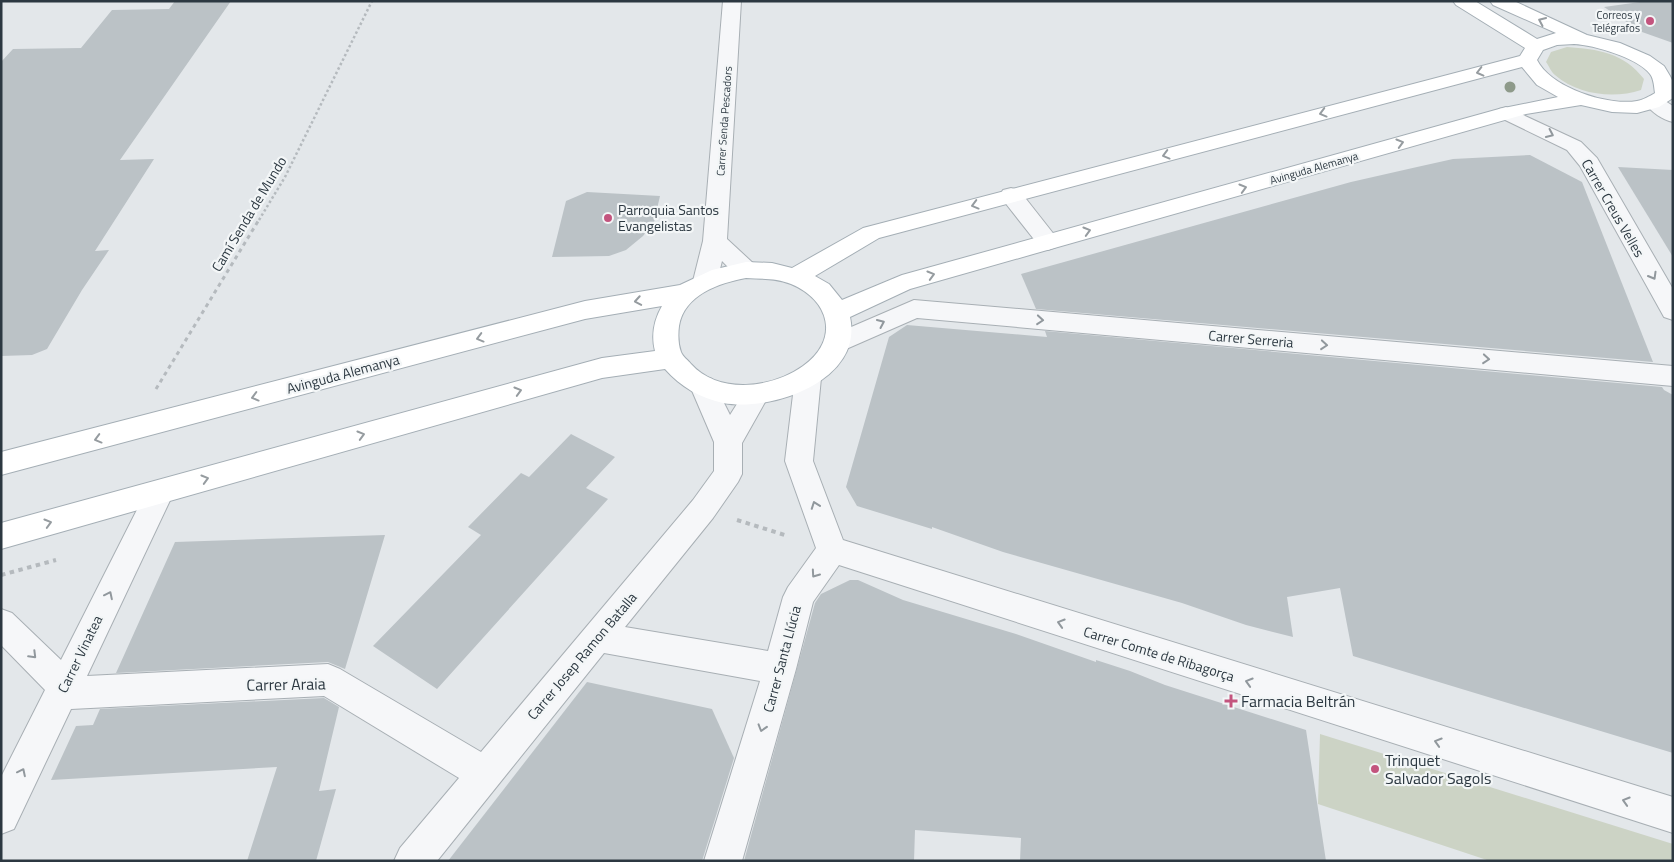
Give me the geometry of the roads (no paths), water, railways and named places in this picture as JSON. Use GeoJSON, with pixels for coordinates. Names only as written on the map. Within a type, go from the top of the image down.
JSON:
{"type":"FeatureCollection","features":[{"type":"Feature","properties":{"kind":"main road"},"geometry":{"type":"LineString","coordinates":[[1462,1],[1531,53],[1535,74],[1548,83],[1581,99],[1610,106],[1636,107],[1655,103],[1666,95],[1665,69],[1617,49],[1585,40],[1500,1]]}},
{"type":"Feature","properties":{"kind":"main road"},"geometry":{"type":"LineString","coordinates":[[796,276],[871,233],[1531,53],[1555,39],[1585,40]]}},
{"type":"Feature","properties":{"kind":"main road","name":"Avinguda Alemanya"},"geometry":{"type":"LineString","coordinates":[[837,313],[902,283],[1506,113],[1581,99]]}},
{"type":"Feature","properties":{"kind":"main road"},"geometry":{"type":"LineString","coordinates":[[746,270],[772,270],[796,276],[814,285],[828,298],[837,313],[839,328],[837,344],[826,362],[808,378],[784,389],[756,394],[728,394],[703,386],[685,374],[671,359],[665,342],[666,324],[674,308],[695,287],[724,274],[746,270]]}},
{"type":"Feature","properties":{"kind":"main road","name":"Avinguda Alemanya"},"geometry":{"type":"LineString","coordinates":[[1,464],[585,310],[695,287]]}},
{"type":"Feature","properties":{"kind":"main road"},"geometry":{"type":"LineString","coordinates":[[1,536],[602,368],[671,359]]}},
{"type":"Feature","properties":{"kind":"street","name":"Carrer Senda Pescadors"},"geometry":{"type":"LineString","coordinates":[[695,287],[716,241],[732,1]]}},
{"type":"Feature","properties":{"kind":"street"},"geometry":{"type":"LineString","coordinates":[[1655,103],[1673,116]]}},
{"type":"Feature","properties":{"kind":"street","name":"Carrer Creus Velles"},"geometry":{"type":"LineString","coordinates":[[1506,113],[1574,146],[1589,163],[1673,311]]}},
{"type":"Feature","properties":{"kind":"street"},"geometry":{"type":"LineString","coordinates":[[1011,196],[1048,242]]}},
{"type":"Feature","properties":{"kind":"street"},"geometry":{"type":"LineString","coordinates":[[716,241],[746,270]]}},
{"type":"Feature","properties":{"kind":"street","name":"Carrer Serreria"},"geometry":{"type":"LineString","coordinates":[[837,344],[914,309],[1673,376]]}},
{"type":"Feature","properties":{"kind":"street"},"geometry":{"type":"LineString","coordinates":[[808,378],[799,461],[832,550]]}},
{"type":"Feature","properties":{"kind":"street","name":"Carrer Josep Ramon Batalla"},"geometry":{"type":"LineString","coordinates":[[413,861],[703,509],[728,474],[728,442],[703,386]]}},
{"type":"Feature","properties":{"kind":"street"},"geometry":{"type":"LineString","coordinates":[[728,442],[756,394]]}},
{"type":"Feature","properties":{"kind":"street","name":"Carrer Vinatea"},"geometry":{"type":"LineString","coordinates":[[1,816],[160,492]]}},
{"type":"Feature","properties":{"kind":"street","name":"Carrer Santa Llúcia"},"geometry":{"type":"LineString","coordinates":[[723,861],[780,669],[799,597],[832,550]]}},
{"type":"Feature","properties":{"kind":"street","name":"Carrer Comte de Ribagorça"},"geometry":{"type":"LineString","coordinates":[[832,550],[1673,816]]}},
{"type":"Feature","properties":{"kind":"street"},"geometry":{"type":"LineString","coordinates":[[1,623],[63,690]]}},
{"type":"Feature","properties":{"kind":"street"},"geometry":{"type":"LineString","coordinates":[[598,637],[780,669]]}},
{"type":"Feature","properties":{"kind":"street","name":"Carrer Araia"},"geometry":{"type":"LineString","coordinates":[[63,690],[328,680],[485,774]]}},
{"type":"Feature","properties":{"kind":"place","name":"Correos y Telégrafos"},"geometry":{"type":"Point","coordinates":[1650,21]}},
{"type":"Feature","properties":{"kind":"place","name":"Parroquia Santos Evangelistas"},"geometry":{"type":"Point","coordinates":[608,218]}},
{"type":"Feature","properties":{"kind":"place","name":"Farmacia Beltrán"},"geometry":{"type":"Point","coordinates":[1231,701]}},
{"type":"Feature","properties":{"kind":"place","name":"Trinquet Salvador Sagols"},"geometry":{"type":"Point","coordinates":[1375,769]}}]}
